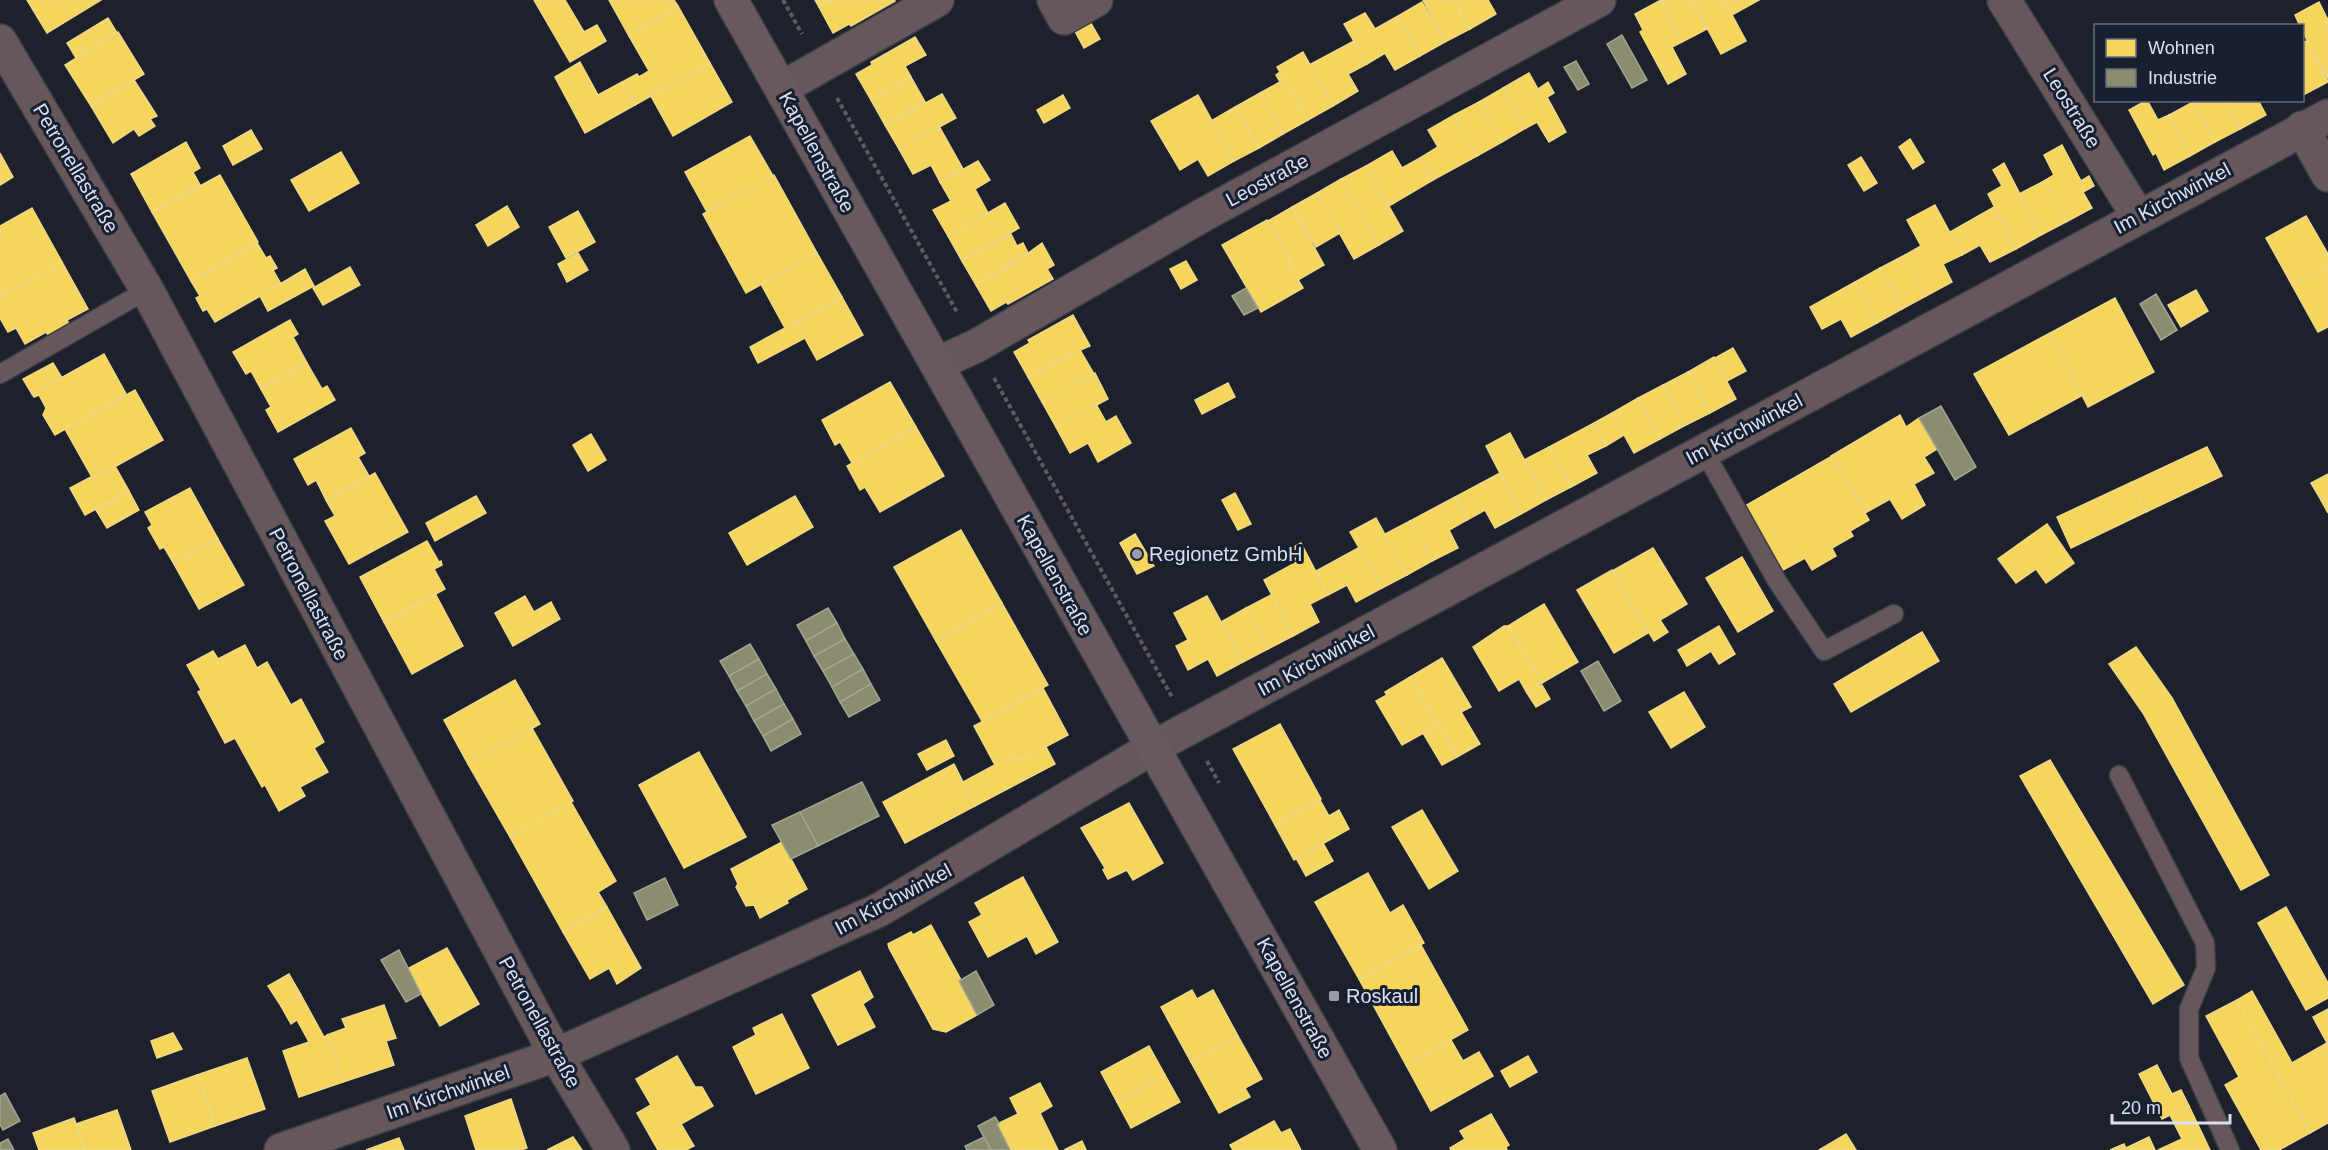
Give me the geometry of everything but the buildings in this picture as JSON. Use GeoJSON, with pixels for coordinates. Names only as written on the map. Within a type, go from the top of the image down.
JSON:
{"type":"FeatureCollection","features":[{"type":"Feature","properties":{"kind":"street","name":"Kapellenstraße"},"geometry":{"type":"LineString","coordinates":[[731,0],[1380,1150]]}},
{"type":"Feature","properties":{"kind":"street"},"geometry":{"type":"LineString","coordinates":[[782,88],[937,0]]}},
{"type":"Feature","properties":{"kind":"street"},"geometry":{"type":"LineString","coordinates":[[1054,0],[1064,18],[1096,0]]}},
{"type":"Feature","properties":{"kind":"street","name":"Leostraße"},"geometry":{"type":"LineString","coordinates":[[937,364],[976,346],[1203,215],[1599,0]]}},
{"type":"Feature","properties":{"kind":"street","name":"Leostraße"},"geometry":{"type":"LineString","coordinates":[[2004,0],[2138,216]]}},
{"type":"Feature","properties":{"kind":"street","name":"Petronellastraße"},"geometry":{"type":"LineString","coordinates":[[0,41],[147,291],[556,1055],[614,1150]]}},
{"type":"Feature","properties":{"kind":"street"},"geometry":{"type":"LineString","coordinates":[[2315,122],[2328,175]]}},
{"type":"Feature","properties":{"kind":"street","name":"Im Kirchwinkel"},"geometry":{"type":"LineString","coordinates":[[281,1150],[556,1055],[879,910],[1152,748],[2315,122]]}},
{"type":"Feature","properties":{"kind":"lane"},"geometry":{"type":"LineString","coordinates":[[0,374],[147,291]]}},
{"type":"Feature","properties":{"kind":"lane"},"geometry":{"type":"LineString","coordinates":[[1704,451],[1777,581],[1824,651],[1894,614]]}},
{"type":"Feature","properties":{"kind":"lane"},"geometry":{"type":"LineString","coordinates":[[2119,775],[2205,943],[2206,968],[2189,1009],[2189,1058],[2230,1150]]}},
{"type":"Feature","properties":{"kind":"path"},"geometry":{"type":"LineString","coordinates":[[783,0],[1223,790]]}},
{"type":"Feature","properties":{"kind":"place","name":"Regionetz GmbH"},"geometry":{"type":"Point","coordinates":[1137,554]}},
{"type":"Feature","properties":{"kind":"place","name":"Roskaul"},"geometry":{"type":"Point","coordinates":[1334,996]}}]}
